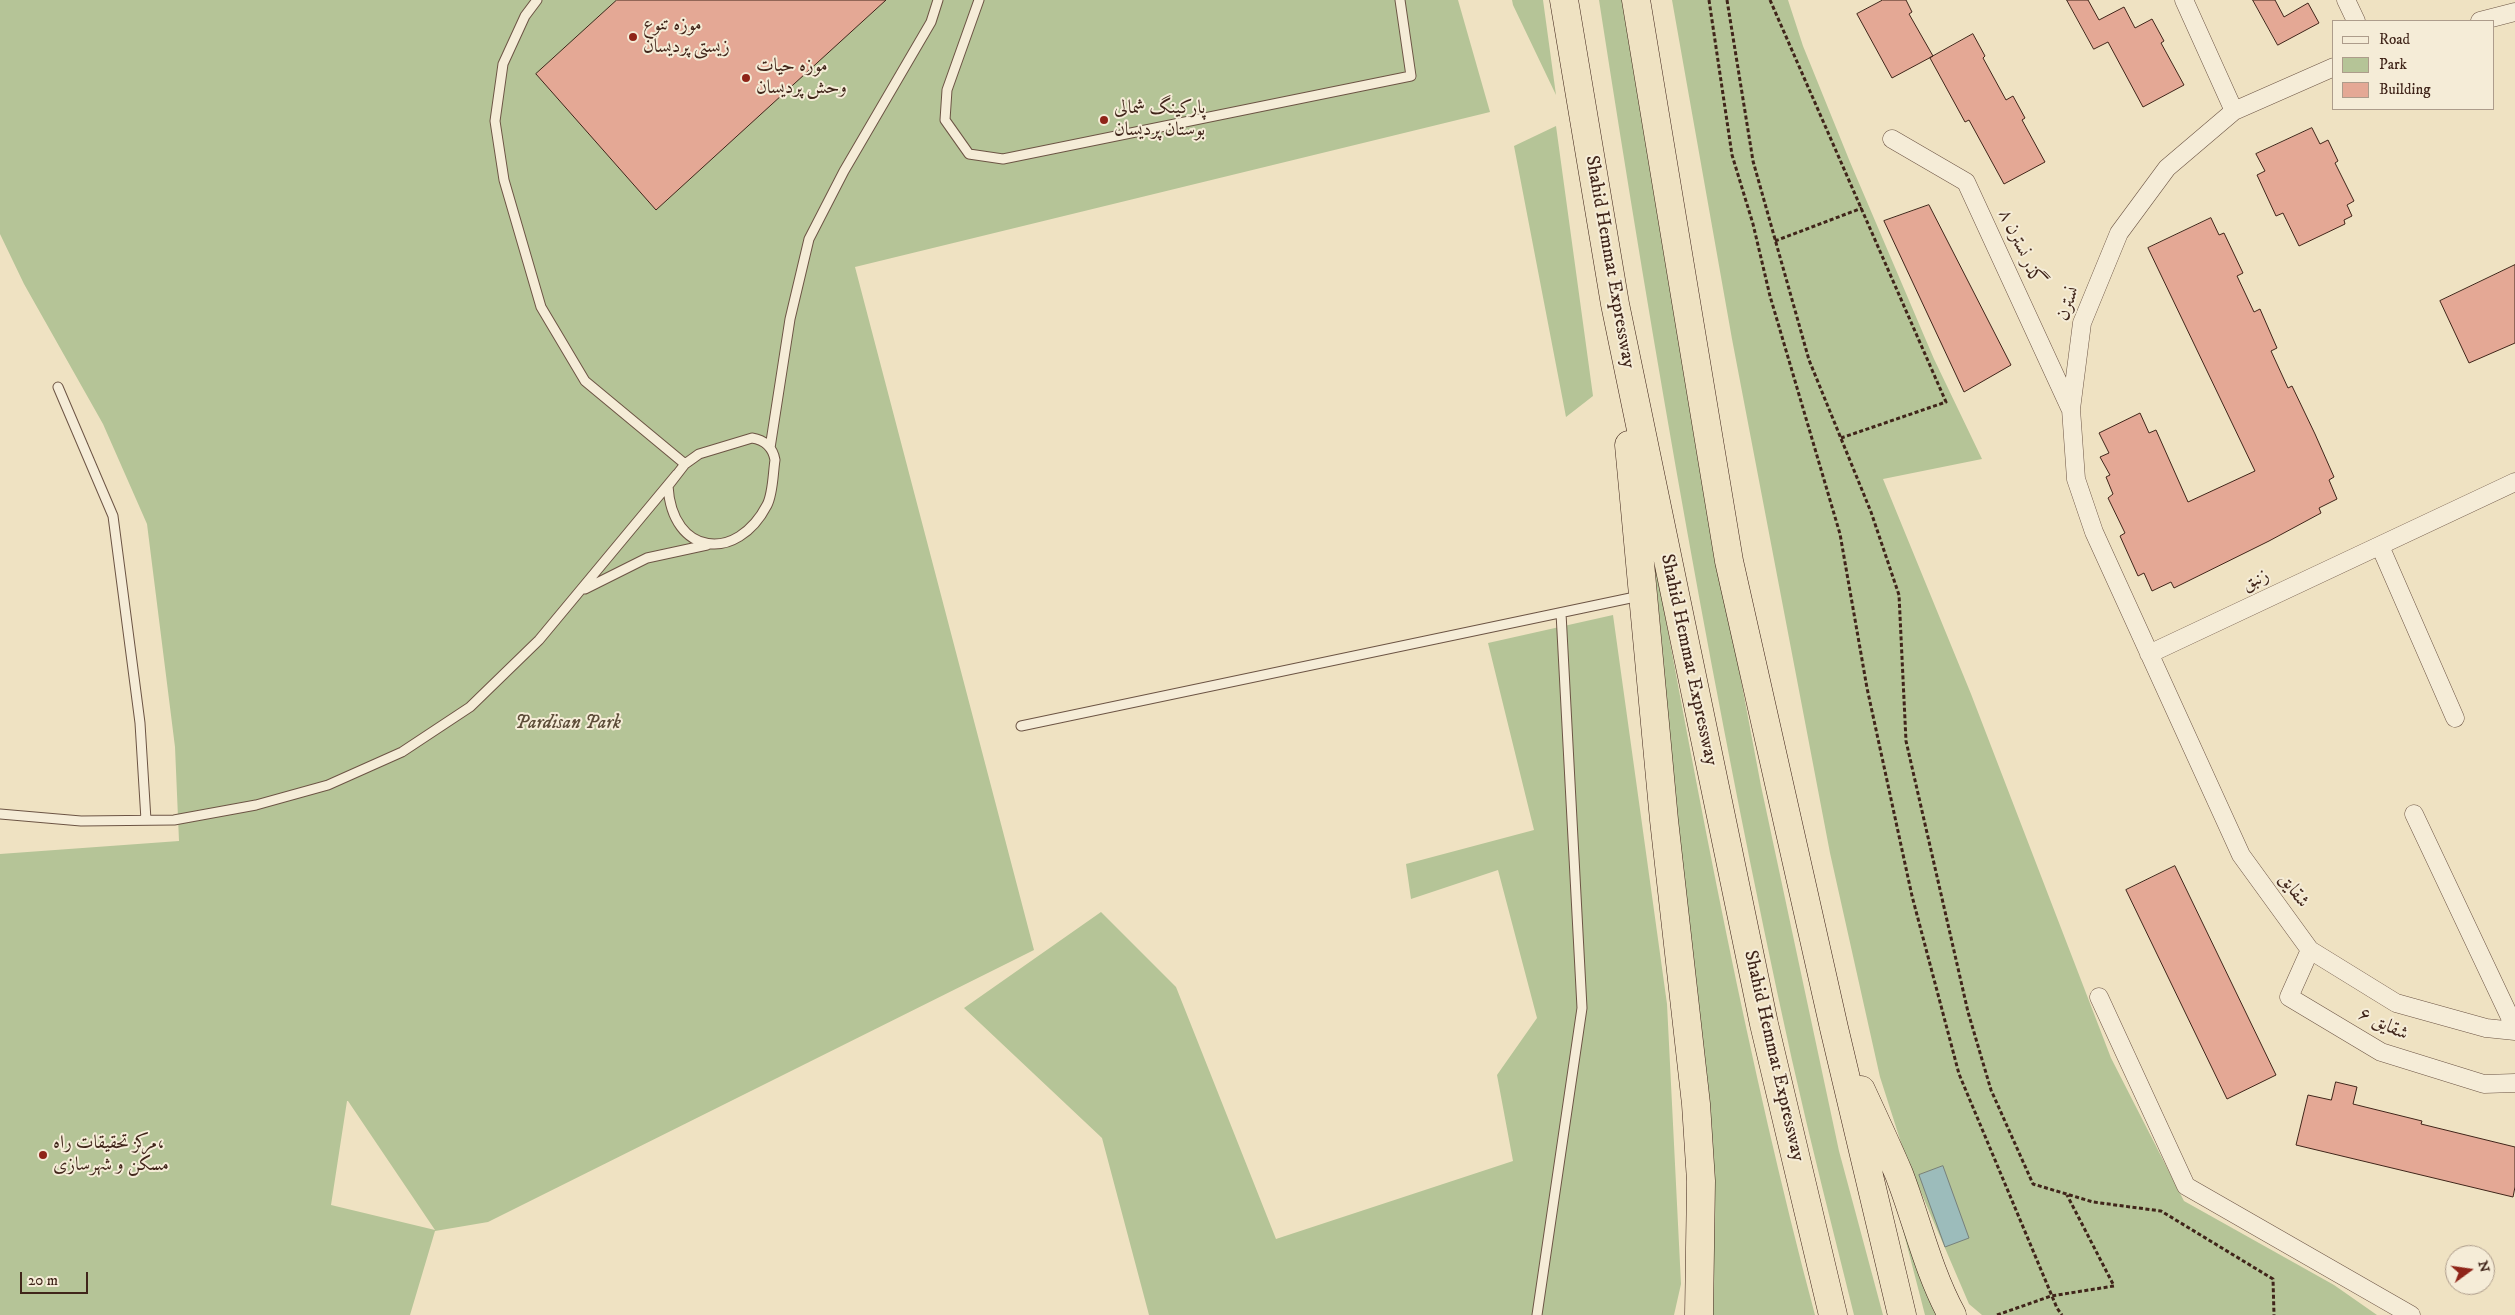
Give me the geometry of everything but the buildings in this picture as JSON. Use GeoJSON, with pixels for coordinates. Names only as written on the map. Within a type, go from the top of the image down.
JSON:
{"type":"FeatureCollection","features":[{"type":"Feature","properties":{"kind":"highway","name":"Shahid Hemmat Expressway"},"geometry":{"type":"LineString","coordinates":[[1564,0],[1615,304],[1764,1024],[1833,1315]]}},
{"type":"Feature","properties":{"kind":"highway"},"geometry":{"type":"LineString","coordinates":[[1636,0],[1730,561],[1834,1028],[1902,1315]]}},
{"type":"Feature","properties":{"kind":"highway"},"geometry":{"type":"LineString","coordinates":[[1615,304],[1664,820],[1696,1104],[1701,1181],[1699,1315]]}},
{"type":"Feature","properties":{"kind":"highway"},"geometry":{"type":"LineString","coordinates":[[1834,1028],[1899,1175],[1922,1245],[1943,1298],[1952,1315]]}},
{"type":"Feature","properties":{"kind":"street"},"geometry":{"type":"LineString","coordinates":[[2184,0],[2234,110]]}},
{"type":"Feature","properties":{"kind":"street"},"geometry":{"type":"LineString","coordinates":[[2346,0],[2356,20]]}},
{"type":"Feature","properties":{"kind":"street"},"geometry":{"type":"LineString","coordinates":[[2513,0],[2515,4]]}},
{"type":"Feature","properties":{"kind":"street"},"geometry":{"type":"LineString","coordinates":[[2484,20],[2515,12]]}},
{"type":"Feature","properties":{"kind":"street","name":"نسترن"},"geometry":{"type":"LineString","coordinates":[[2149,654],[2094,532],[2076,479],[2071,409],[2082,323],[2119,233],[2167,168],[2234,110],[2332,68]]}},
{"type":"Feature","properties":{"kind":"street","name":"گذر نسترن ۸"},"geometry":{"type":"LineString","coordinates":[[1892,140],[1966,182],[2071,409]]}},
{"type":"Feature","properties":{"kind":"street","name":"زنبق"},"geometry":{"type":"LineString","coordinates":[[2149,654],[2515,482]]}},
{"type":"Feature","properties":{"kind":"street"},"geometry":{"type":"LineString","coordinates":[[2380,546],[2455,718]]}},
{"type":"Feature","properties":{"kind":"street","name":"شقایق"},"geometry":{"type":"LineString","coordinates":[[2149,654],[2241,855],[2310,950],[2396,1003],[2486,1028],[2515,1030]]}},
{"type":"Feature","properties":{"kind":"street"},"geometry":{"type":"LineString","coordinates":[[2414,814],[2515,1030]]}},
{"type":"Feature","properties":{"kind":"street","name":"شقایق ۶"},"geometry":{"type":"LineString","coordinates":[[2310,950],[2289,997],[2382,1052],[2484,1084],[2515,1083]]}},
{"type":"Feature","properties":{"kind":"street"},"geometry":{"type":"LineString","coordinates":[[2099,997],[2186,1186],[2411,1315]]}},
{"type":"Feature","properties":{"kind":"lane"},"geometry":{"type":"LineString","coordinates":[[537,0],[526,16],[503,64],[495,121],[504,180],[541,307],[585,381],[685,464]]}},
{"type":"Feature","properties":{"kind":"lane"},"geometry":{"type":"LineString","coordinates":[[770,448],[790,319],[810,239],[844,171],[931,22],[938,0]]}},
{"type":"Feature","properties":{"kind":"lane"},"geometry":{"type":"LineString","coordinates":[[979,0],[947,90],[945,120],[969,154],[1003,159],[1411,76],[1400,0]]}},
{"type":"Feature","properties":{"kind":"lane"},"geometry":{"type":"LineString","coordinates":[[58,387],[113,516],[140,723],[146,820]]}},
{"type":"Feature","properties":{"kind":"lane"},"geometry":{"type":"LineString","coordinates":[[0,814],[6,817],[81,821],[174,820],[256,805],[328,785],[402,752],[470,707],[539,640],[582,591],[685,464],[699,454],[752,438],[766,442],[775,460],[768,505],[742,537],[647,558],[582,591]]}},
{"type":"Feature","properties":{"kind":"lane"},"geometry":{"type":"LineString","coordinates":[[677,474],[668,486],[669,505],[677,523],[683,530],[706,545]]}},
{"type":"Feature","properties":{"kind":"lane"},"geometry":{"type":"LineString","coordinates":[[1021,726],[1643,595]]}},
{"type":"Feature","properties":{"kind":"lane"},"geometry":{"type":"LineString","coordinates":[[1537,1315],[1582,1008],[1561,613]]}},
{"type":"Feature","properties":{"kind":"path"},"geometry":{"type":"LineString","coordinates":[[1709,0],[1732,155],[1753,224],[1770,296],[1840,534],[1867,688],[1912,896],[1956,1064],[2051,1296],[2062,1315]]}},
{"type":"Feature","properties":{"kind":"path"},"geometry":{"type":"LineString","coordinates":[[1727,0],[1753,161],[1809,360],[1871,512],[1899,595],[1906,741],[1968,1012],[1991,1090],[2033,1184],[2093,1202],[2161,1211],[2273,1279],[2274,1315]]}},
{"type":"Feature","properties":{"kind":"path"},"geometry":{"type":"LineString","coordinates":[[1770,0],[1946,402],[1841,438]]}},
{"type":"Feature","properties":{"kind":"path"},"geometry":{"type":"LineString","coordinates":[[1775,241],[1862,208]]}},
{"type":"Feature","properties":{"kind":"path"},"geometry":{"type":"LineString","coordinates":[[1997,1315],[2051,1296],[2114,1286],[2067,1194]]}},
{"type":"Feature","properties":{"kind":"green space","name":"Pardisan Park"},"geometry":{"type":"Polygon","coordinates":[[[0,0],[1458,0],[1490,112],[855,267],[1034,950],[488,1222],[435,1231],[410,1315],[0,1315],[0,854],[179,841],[175,747],[147,524],[103,424],[24,284],[0,234],[0,0]],[[348,1101],[331,1205],[435,1230],[348,1101]]]}},
{"type":"Feature","properties":{"kind":"green space"},"geometry":{"type":"Polygon","coordinates":[[[1512,0],[1543,0],[1556,95],[1513,5],[1512,0]]]}},
{"type":"Feature","properties":{"kind":"green space"},"geometry":{"type":"Polygon","coordinates":[[[1599,0],[1623,0],[1697,447],[1761,786],[1839,1151],[1883,1315],[1854,1315],[1792,1060],[1737,796],[1687,532],[1599,0]]]}},
{"type":"Feature","properties":{"kind":"green space"},"geometry":{"type":"Polygon","coordinates":[[[1672,0],[1788,0],[1803,46],[1850,162],[1934,359],[1982,459],[1883,479],[1971,694],[2111,1058],[2184,1201],[2334,1285],[2377,1315],[1982,1315],[1969,1304],[1905,1155],[1880,1077],[1830,853],[1732,339],[1672,0]]]}},
{"type":"Feature","properties":{"kind":"green space"},"geometry":{"type":"Polygon","coordinates":[[[1556,126],[1593,396],[1566,417],[1514,146],[1556,126]]]}},
{"type":"Feature","properties":{"kind":"green space"},"geometry":{"type":"Polygon","coordinates":[[[1653,550],[1726,934],[1768,1125],[1815,1315],[1711,1315],[1713,1264],[1707,1113],[1681,866],[1653,550]]]}},
{"type":"Feature","properties":{"kind":"green space"},"geometry":{"type":"Polygon","coordinates":[[[1613,615],[1667,1004],[1681,1284],[1674,1315],[1149,1315],[1102,1138],[964,1008],[1101,912],[1176,987],[1276,1239],[1513,1161],[1497,1075],[1537,1018],[1498,870],[1411,899],[1406,864],[1534,830],[1488,643],[1613,615]]]}},
{"type":"Feature","properties":{"kind":"green space"},"geometry":{"type":"Polygon","coordinates":[[[1889,1176],[1937,1315],[1925,1315],[1889,1176]]]}},
{"type":"Feature","properties":{"kind":"water"},"geometry":{"type":"Polygon","coordinates":[[[1943,1166],[1969,1238],[1945,1247],[1919,1175],[1943,1166]]]}},
{"type":"Feature","properties":{"kind":"place","name":"موزه تنوع زیستی پردیسان"},"geometry":{"type":"Point","coordinates":[633,37]}},
{"type":"Feature","properties":{"kind":"place","name":"موزه حیات وحش پردیسان"},"geometry":{"type":"Point","coordinates":[746,78]}},
{"type":"Feature","properties":{"kind":"place","name":"پارکینگ شمالی بوستان پردیسان"},"geometry":{"type":"Point","coordinates":[1104,120]}},
{"type":"Feature","properties":{"kind":"place","name":"مرکز تحقیقات راه، مسکن و شهرسازی"},"geometry":{"type":"Point","coordinates":[43,1155]}}]}
